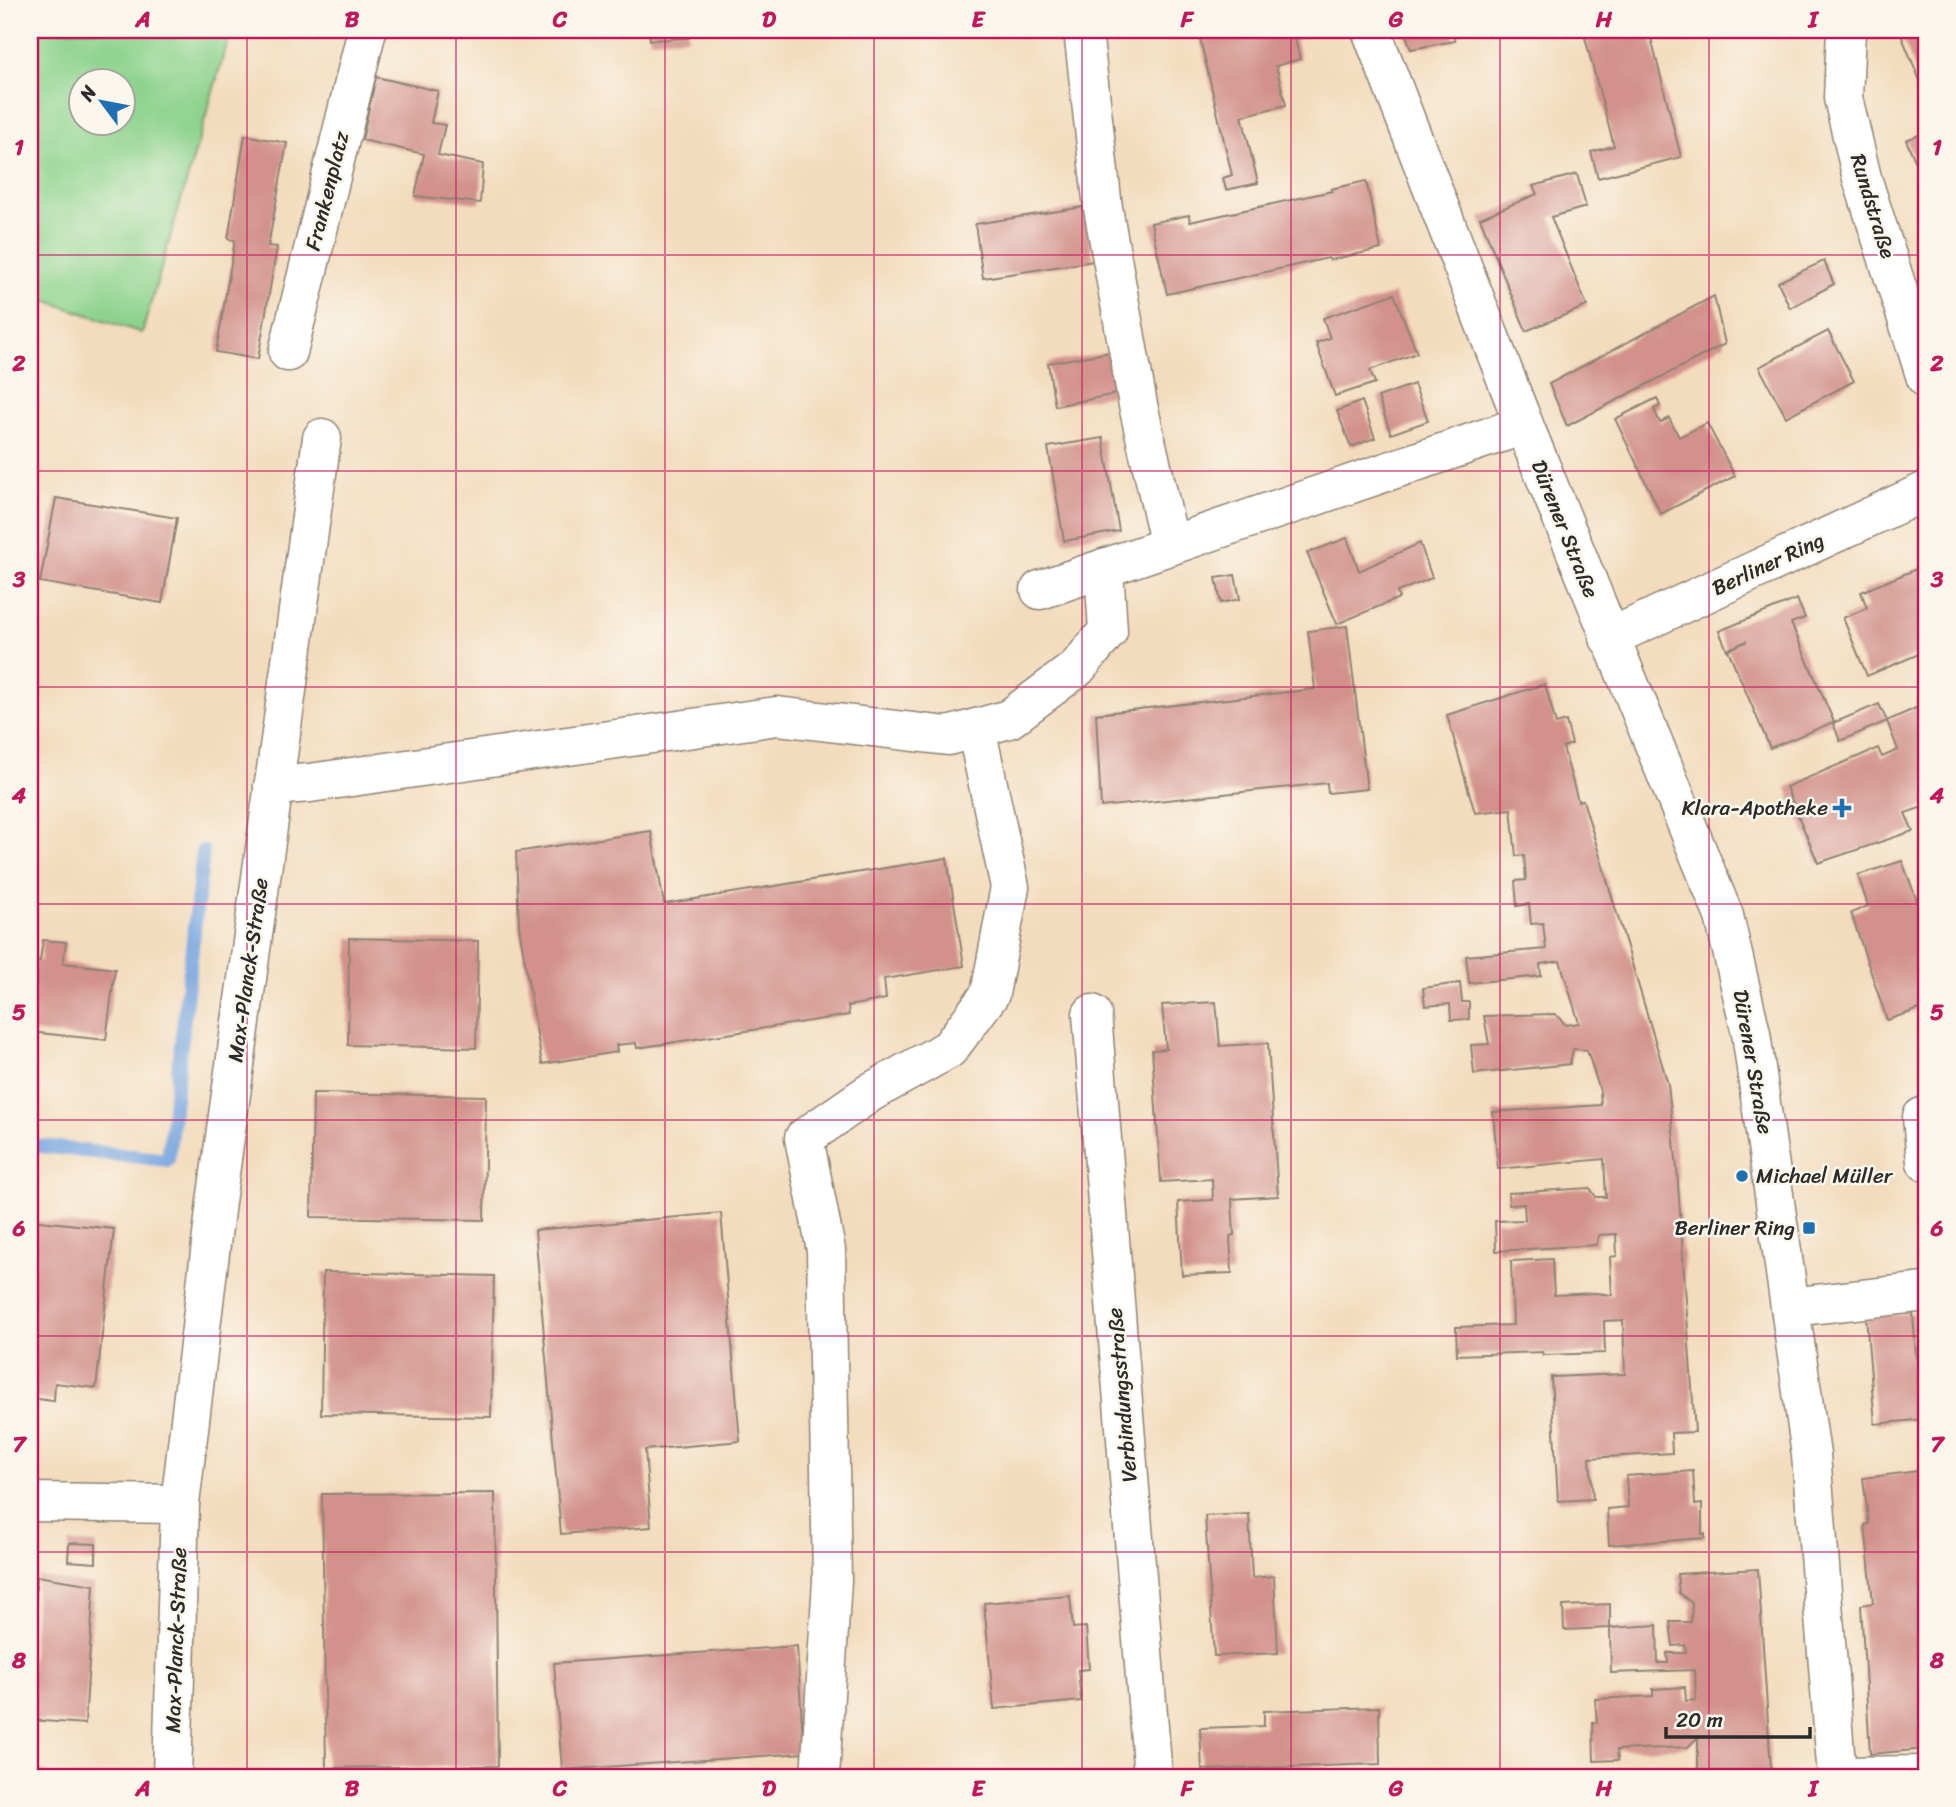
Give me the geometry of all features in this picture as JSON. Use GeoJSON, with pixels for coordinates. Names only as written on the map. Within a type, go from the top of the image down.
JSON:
{"type":"FeatureCollection","features":[{"type":"Feature","properties":{"kind":"street","name":"Frankenplatz"},"geometry":{"type":"LineString","coordinates":[[288,352],[367,30]]}},
{"type":"Feature","properties":{"kind":"street"},"geometry":{"type":"LineString","coordinates":[[1083,30],[1103,208],[1138,405],[1170,546]]}},
{"type":"Feature","properties":{"kind":"street","name":"Dürener Straße"},"geometry":{"type":"LineString","coordinates":[[1371,30],[1524,425],[1724,916],[1751,1033],[1811,1455],[1837,1777]]}},
{"type":"Feature","properties":{"kind":"street","name":"Rundstraße"},"geometry":{"type":"LineString","coordinates":[[1846,30],[1843,98],[1862,178],[1926,378]]}},
{"type":"Feature","properties":{"kind":"street"},"geometry":{"type":"LineString","coordinates":[[1040,590],[1524,425]]}},
{"type":"Feature","properties":{"kind":"street","name":"Max-Planck-Straße"},"geometry":{"type":"LineString","coordinates":[[172,1777],[180,1504],[218,1188],[321,438]]}},
{"type":"Feature","properties":{"kind":"street","name":"Berliner Ring"},"geometry":{"type":"LineString","coordinates":[[1609,638],[1926,491]]}},
{"type":"Feature","properties":{"kind":"street"},"geometry":{"type":"LineString","coordinates":[[273,786],[310,783],[777,716],[948,736],[1009,719],[1077,668],[1108,631],[1104,568]]}},
{"type":"Feature","properties":{"kind":"street"},"geometry":{"type":"LineString","coordinates":[[820,1777],[832,1580],[827,1264],[804,1138],[871,1092],[949,1049],[990,994],[1010,887],[976,728]]}},
{"type":"Feature","properties":{"kind":"street","name":"Verbindungsstraße"},"geometry":{"type":"LineString","coordinates":[[1092,1014],[1153,1777]]}},
{"type":"Feature","properties":{"kind":"street"},"geometry":{"type":"LineString","coordinates":[[1922,1117],[1926,1162]]}},
{"type":"Feature","properties":{"kind":"street"},"geometry":{"type":"LineString","coordinates":[[1790,1307],[1926,1292]]}},
{"type":"Feature","properties":{"kind":"street"},"geometry":{"type":"LineString","coordinates":[[30,1502],[180,1504]]}},
{"type":"Feature","properties":{"kind":"street"},"geometry":{"type":"LineString","coordinates":[[1837,1777],[1926,1775]]}},
{"type":"Feature","properties":{"kind":"green space"},"geometry":{"type":"Polygon","coordinates":[[[30,30],[231,30],[142,333],[30,295],[30,30]]]}},
{"type":"Feature","properties":{"kind":"building"},"geometry":{"type":"Polygon","coordinates":[[[649,30],[688,30],[688,38],[650,40],[649,30]]]}},
{"type":"Feature","properties":{"kind":"building"},"geometry":{"type":"Polygon","coordinates":[[[1198,30],[1324,32],[1295,39],[1300,59],[1276,66],[1286,105],[1242,116],[1258,183],[1226,190],[1223,178],[1232,175],[1198,30]]]}},
{"type":"Feature","properties":{"kind":"building"},"geometry":{"type":"Polygon","coordinates":[[[1404,30],[1452,30],[1455,41],[1411,49],[1404,30]]]}},
{"type":"Feature","properties":{"kind":"building"},"geometry":{"type":"Polygon","coordinates":[[[1583,30],[1649,30],[1681,157],[1598,178],[1591,152],[1614,146],[1583,30]]]}},
{"type":"Feature","properties":{"kind":"building"},"geometry":{"type":"Polygon","coordinates":[[[1899,30],[1926,30],[1926,95],[1899,30]]]}},
{"type":"Feature","properties":{"kind":"building"},"geometry":{"type":"Polygon","coordinates":[[[376,77],[438,91],[431,123],[445,125],[438,155],[483,164],[480,203],[415,196],[424,154],[362,140],[376,77]]]}},
{"type":"Feature","properties":{"kind":"building"},"geometry":{"type":"Polygon","coordinates":[[[1926,132],[1926,169],[1920,172],[1906,140],[1926,132]]]}},
{"type":"Feature","properties":{"kind":"building"},"geometry":{"type":"Polygon","coordinates":[[[245,135],[287,143],[268,246],[277,247],[258,359],[216,352],[235,240],[228,239],[245,135]]]}},
{"type":"Feature","properties":{"kind":"building"},"geometry":{"type":"Polygon","coordinates":[[[1577,174],[1586,207],[1551,217],[1587,306],[1526,331],[1480,218],[1537,194],[1533,186],[1577,174]]]}},
{"type":"Feature","properties":{"kind":"building"},"geometry":{"type":"Polygon","coordinates":[[[1366,181],[1381,249],[1167,294],[1151,223],[1189,215],[1190,222],[1366,181]]]}},
{"type":"Feature","properties":{"kind":"building"},"geometry":{"type":"Polygon","coordinates":[[[1084,207],[1094,261],[983,278],[975,224],[1084,207]]]}},
{"type":"Feature","properties":{"kind":"building"},"geometry":{"type":"Polygon","coordinates":[[[1824,261],[1834,284],[1790,308],[1778,282],[1824,261]]]}},
{"type":"Feature","properties":{"kind":"building"},"geometry":{"type":"Polygon","coordinates":[[[1394,294],[1417,353],[1370,370],[1375,383],[1335,396],[1316,343],[1330,338],[1323,318],[1394,294]]]}},
{"type":"Feature","properties":{"kind":"building"},"geometry":{"type":"Polygon","coordinates":[[[1714,296],[1725,344],[1567,426],[1549,384],[1714,296]]]}},
{"type":"Feature","properties":{"kind":"building"},"geometry":{"type":"Polygon","coordinates":[[[1828,331],[1854,381],[1786,417],[1759,367],[1828,331]]]}},
{"type":"Feature","properties":{"kind":"building"},"geometry":{"type":"Polygon","coordinates":[[[1111,352],[1116,394],[1055,406],[1048,363],[1111,352]]]}},
{"type":"Feature","properties":{"kind":"building"},"geometry":{"type":"Polygon","coordinates":[[[1414,384],[1428,421],[1391,434],[1378,397],[1414,384]]]}},
{"type":"Feature","properties":{"kind":"building"},"geometry":{"type":"Polygon","coordinates":[[[1657,398],[1660,406],[1654,409],[1660,423],[1669,418],[1679,437],[1707,423],[1735,476],[1661,514],[1615,419],[1657,398]]]}},
{"type":"Feature","properties":{"kind":"building"},"geometry":{"type":"Polygon","coordinates":[[[1362,401],[1375,438],[1351,447],[1337,411],[1362,401]]]}},
{"type":"Feature","properties":{"kind":"building"},"geometry":{"type":"Polygon","coordinates":[[[1103,438],[1119,531],[1064,541],[1048,447],[1103,438]]]}},
{"type":"Feature","properties":{"kind":"building"},"geometry":{"type":"Polygon","coordinates":[[[56,498],[177,518],[162,603],[40,582],[56,498]]]}},
{"type":"Feature","properties":{"kind":"building"},"geometry":{"type":"Polygon","coordinates":[[[1347,538],[1359,571],[1420,543],[1432,578],[1397,592],[1399,598],[1337,624],[1307,553],[1347,538]]]}},
{"type":"Feature","properties":{"kind":"building"},"geometry":{"type":"Polygon","coordinates":[[[1926,565],[1926,651],[1867,676],[1843,618],[1867,608],[1861,592],[1926,565]]]}},
{"type":"Feature","properties":{"kind":"building"},"geometry":{"type":"Polygon","coordinates":[[[1235,575],[1240,599],[1221,603],[1216,578],[1235,575]]]}},
{"type":"Feature","properties":{"kind":"building"},"geometry":{"type":"Polygon","coordinates":[[[1797,599],[1805,618],[1791,623],[1834,722],[1770,748],[1728,650],[1747,641],[1727,650],[1719,631],[1797,599]]]}},
{"type":"Feature","properties":{"kind":"building"},"geometry":{"type":"Polygon","coordinates":[[[1347,626],[1367,789],[1328,793],[1327,783],[1101,807],[1096,714],[1315,689],[1308,631],[1347,626]]]}},
{"type":"Feature","properties":{"kind":"building"},"geometry":{"type":"Polygon","coordinates":[[[1545,684],[1556,724],[1566,721],[1572,744],[1563,747],[1578,801],[1583,800],[1668,1084],[1677,1169],[1695,1432],[1671,1433],[1672,1453],[1590,1458],[1593,1499],[1558,1501],[1551,1377],[1625,1374],[1623,1320],[1604,1321],[1605,1353],[1457,1355],[1456,1327],[1513,1325],[1511,1261],[1552,1259],[1554,1295],[1612,1295],[1610,1257],[1617,1256],[1616,1234],[1599,1235],[1596,1245],[1496,1251],[1495,1221],[1525,1220],[1524,1204],[1509,1205],[1508,1193],[1590,1188],[1596,1197],[1606,1197],[1604,1159],[1498,1169],[1493,1112],[1601,1105],[1600,1091],[1587,1050],[1573,1049],[1570,1064],[1474,1074],[1471,1045],[1489,1044],[1484,1016],[1555,1014],[1566,1025],[1579,1023],[1560,961],[1540,964],[1541,976],[1469,983],[1466,956],[1546,949],[1543,923],[1531,924],[1529,904],[1517,906],[1515,881],[1526,880],[1524,855],[1516,856],[1511,809],[1475,813],[1447,715],[1545,684]]]}},
{"type":"Feature","properties":{"kind":"building"},"geometry":{"type":"Polygon","coordinates":[[[1879,704],[1887,721],[1840,741],[1833,723],[1879,704]]]}},
{"type":"Feature","properties":{"kind":"building"},"geometry":{"type":"Polygon","coordinates":[[[1925,704],[1926,806],[1905,813],[1913,831],[1818,863],[1786,787],[1878,748],[1882,757],[1898,750],[1887,721],[1925,704]]]}},
{"type":"Feature","properties":{"kind":"building"},"geometry":{"type":"Polygon","coordinates":[[[651,831],[664,904],[947,858],[964,966],[884,979],[886,999],[848,1006],[849,1015],[637,1048],[636,1043],[616,1045],[617,1052],[542,1064],[519,927],[516,852],[651,831]]]}},
{"type":"Feature","properties":{"kind":"building"},"geometry":{"type":"Polygon","coordinates":[[[1902,861],[1926,924],[1926,1007],[1887,1020],[1851,913],[1868,906],[1858,875],[1902,861]]]}},
{"type":"Feature","properties":{"kind":"building"},"geometry":{"type":"Polygon","coordinates":[[[349,938],[478,941],[476,1048],[348,1045],[349,938]]]}},
{"type":"Feature","properties":{"kind":"building"},"geometry":{"type":"Polygon","coordinates":[[[43,940],[66,942],[63,963],[115,969],[106,1040],[30,1032],[30,959],[40,961],[43,940]]]}},
{"type":"Feature","properties":{"kind":"building"},"geometry":{"type":"Polygon","coordinates":[[[1460,983],[1462,1002],[1469,1002],[1469,1019],[1451,1020],[1450,1004],[1425,1006],[1423,988],[1460,983]]]}},
{"type":"Feature","properties":{"kind":"building"},"geometry":{"type":"Polygon","coordinates":[[[1216,1002],[1220,1046],[1268,1043],[1278,1196],[1232,1199],[1232,1273],[1182,1275],[1178,1202],[1213,1200],[1212,1179],[1161,1182],[1152,1050],[1166,1049],[1162,1005],[1216,1002]]]}},
{"type":"Feature","properties":{"kind":"building"},"geometry":{"type":"Polygon","coordinates":[[[313,1093],[486,1096],[484,1220],[311,1217],[313,1093]]]}},
{"type":"Feature","properties":{"kind":"building"},"geometry":{"type":"Polygon","coordinates":[[[721,1213],[740,1441],[645,1450],[651,1527],[561,1534],[535,1230],[721,1213]]]}},
{"type":"Feature","properties":{"kind":"building"},"geometry":{"type":"Polygon","coordinates":[[[30,1220],[114,1229],[96,1388],[55,1383],[54,1401],[30,1398],[30,1220]]]}},
{"type":"Feature","properties":{"kind":"building"},"geometry":{"type":"Polygon","coordinates":[[[323,1272],[494,1276],[491,1417],[321,1414],[323,1272]]]}},
{"type":"Feature","properties":{"kind":"building"},"geometry":{"type":"Polygon","coordinates":[[[1913,1313],[1916,1357],[1926,1355],[1926,1419],[1875,1424],[1866,1317],[1913,1313]]]}},
{"type":"Feature","properties":{"kind":"building"},"geometry":{"type":"Polygon","coordinates":[[[1926,1470],[1926,1749],[1870,1754],[1861,1605],[1873,1603],[1865,1525],[1869,1524],[1863,1478],[1926,1470]]]}},
{"type":"Feature","properties":{"kind":"building"},"geometry":{"type":"Polygon","coordinates":[[[1693,1471],[1695,1505],[1702,1504],[1702,1534],[1705,1534],[1705,1538],[1609,1545],[1607,1509],[1628,1507],[1626,1476],[1693,1471]]]}},
{"type":"Feature","properties":{"kind":"building"},"geometry":{"type":"Polygon","coordinates":[[[495,1493],[498,1766],[326,1768],[322,1494],[495,1493]]]}},
{"type":"Feature","properties":{"kind":"building"},"geometry":{"type":"Polygon","coordinates":[[[1249,1514],[1252,1578],[1274,1576],[1278,1653],[1214,1656],[1205,1516],[1249,1514]]]}},
{"type":"Feature","properties":{"kind":"building"},"geometry":{"type":"Polygon","coordinates":[[[69,1543],[96,1544],[96,1563],[68,1561],[69,1543]]]}},
{"type":"Feature","properties":{"kind":"building"},"geometry":{"type":"Polygon","coordinates":[[[1758,1569],[1771,1769],[1762,1777],[1698,1777],[1698,1737],[1688,1747],[1617,1750],[1618,1760],[1594,1761],[1593,1722],[1597,1723],[1595,1699],[1653,1696],[1653,1689],[1685,1687],[1686,1701],[1696,1700],[1695,1670],[1611,1673],[1610,1628],[1657,1625],[1658,1663],[1668,1663],[1667,1653],[1686,1653],[1685,1645],[1673,1646],[1670,1622],[1691,1622],[1692,1603],[1679,1593],[1677,1574],[1758,1569]]]}},
{"type":"Feature","properties":{"kind":"building"},"geometry":{"type":"Polygon","coordinates":[[[37,1576],[94,1585],[85,1724],[30,1720],[37,1576]]]}},
{"type":"Feature","properties":{"kind":"building"},"geometry":{"type":"Polygon","coordinates":[[[1070,1596],[1073,1628],[1086,1627],[1089,1669],[1078,1670],[1081,1701],[994,1709],[984,1603],[1070,1596]]]}},
{"type":"Feature","properties":{"kind":"building"},"geometry":{"type":"Polygon","coordinates":[[[1610,1604],[1610,1628],[1564,1630],[1563,1606],[1610,1604]]]}},
{"type":"Feature","properties":{"kind":"building"},"geometry":{"type":"Polygon","coordinates":[[[797,1646],[804,1753],[562,1770],[554,1663],[797,1646]]]}},
{"type":"Feature","properties":{"kind":"building"},"geometry":{"type":"Polygon","coordinates":[[[1379,1707],[1380,1764],[1202,1770],[1200,1728],[1264,1726],[1264,1711],[1379,1707]]]}},
{"type":"Feature","properties":{"kind":"building"},"geometry":{"type":"Polygon","coordinates":[[[30,1771],[48,1772],[48,1777],[30,1777],[30,1771]]]}},
{"type":"Feature","properties":{"kind":"waterway"},"geometry":{"type":"LineString","coordinates":[[30,1145],[168,1160],[203,851]]}},
{"type":"Feature","properties":{"kind":"place","name":"Klara-Apotheke"},"geometry":{"type":"Point","coordinates":[1842,808]}},
{"type":"Feature","properties":{"kind":"place","name":"Michael Müller"},"geometry":{"type":"Point","coordinates":[1742,1176]}},
{"type":"Feature","properties":{"kind":"place","name":"Berliner Ring"},"geometry":{"type":"Point","coordinates":[1809,1228]}}]}
